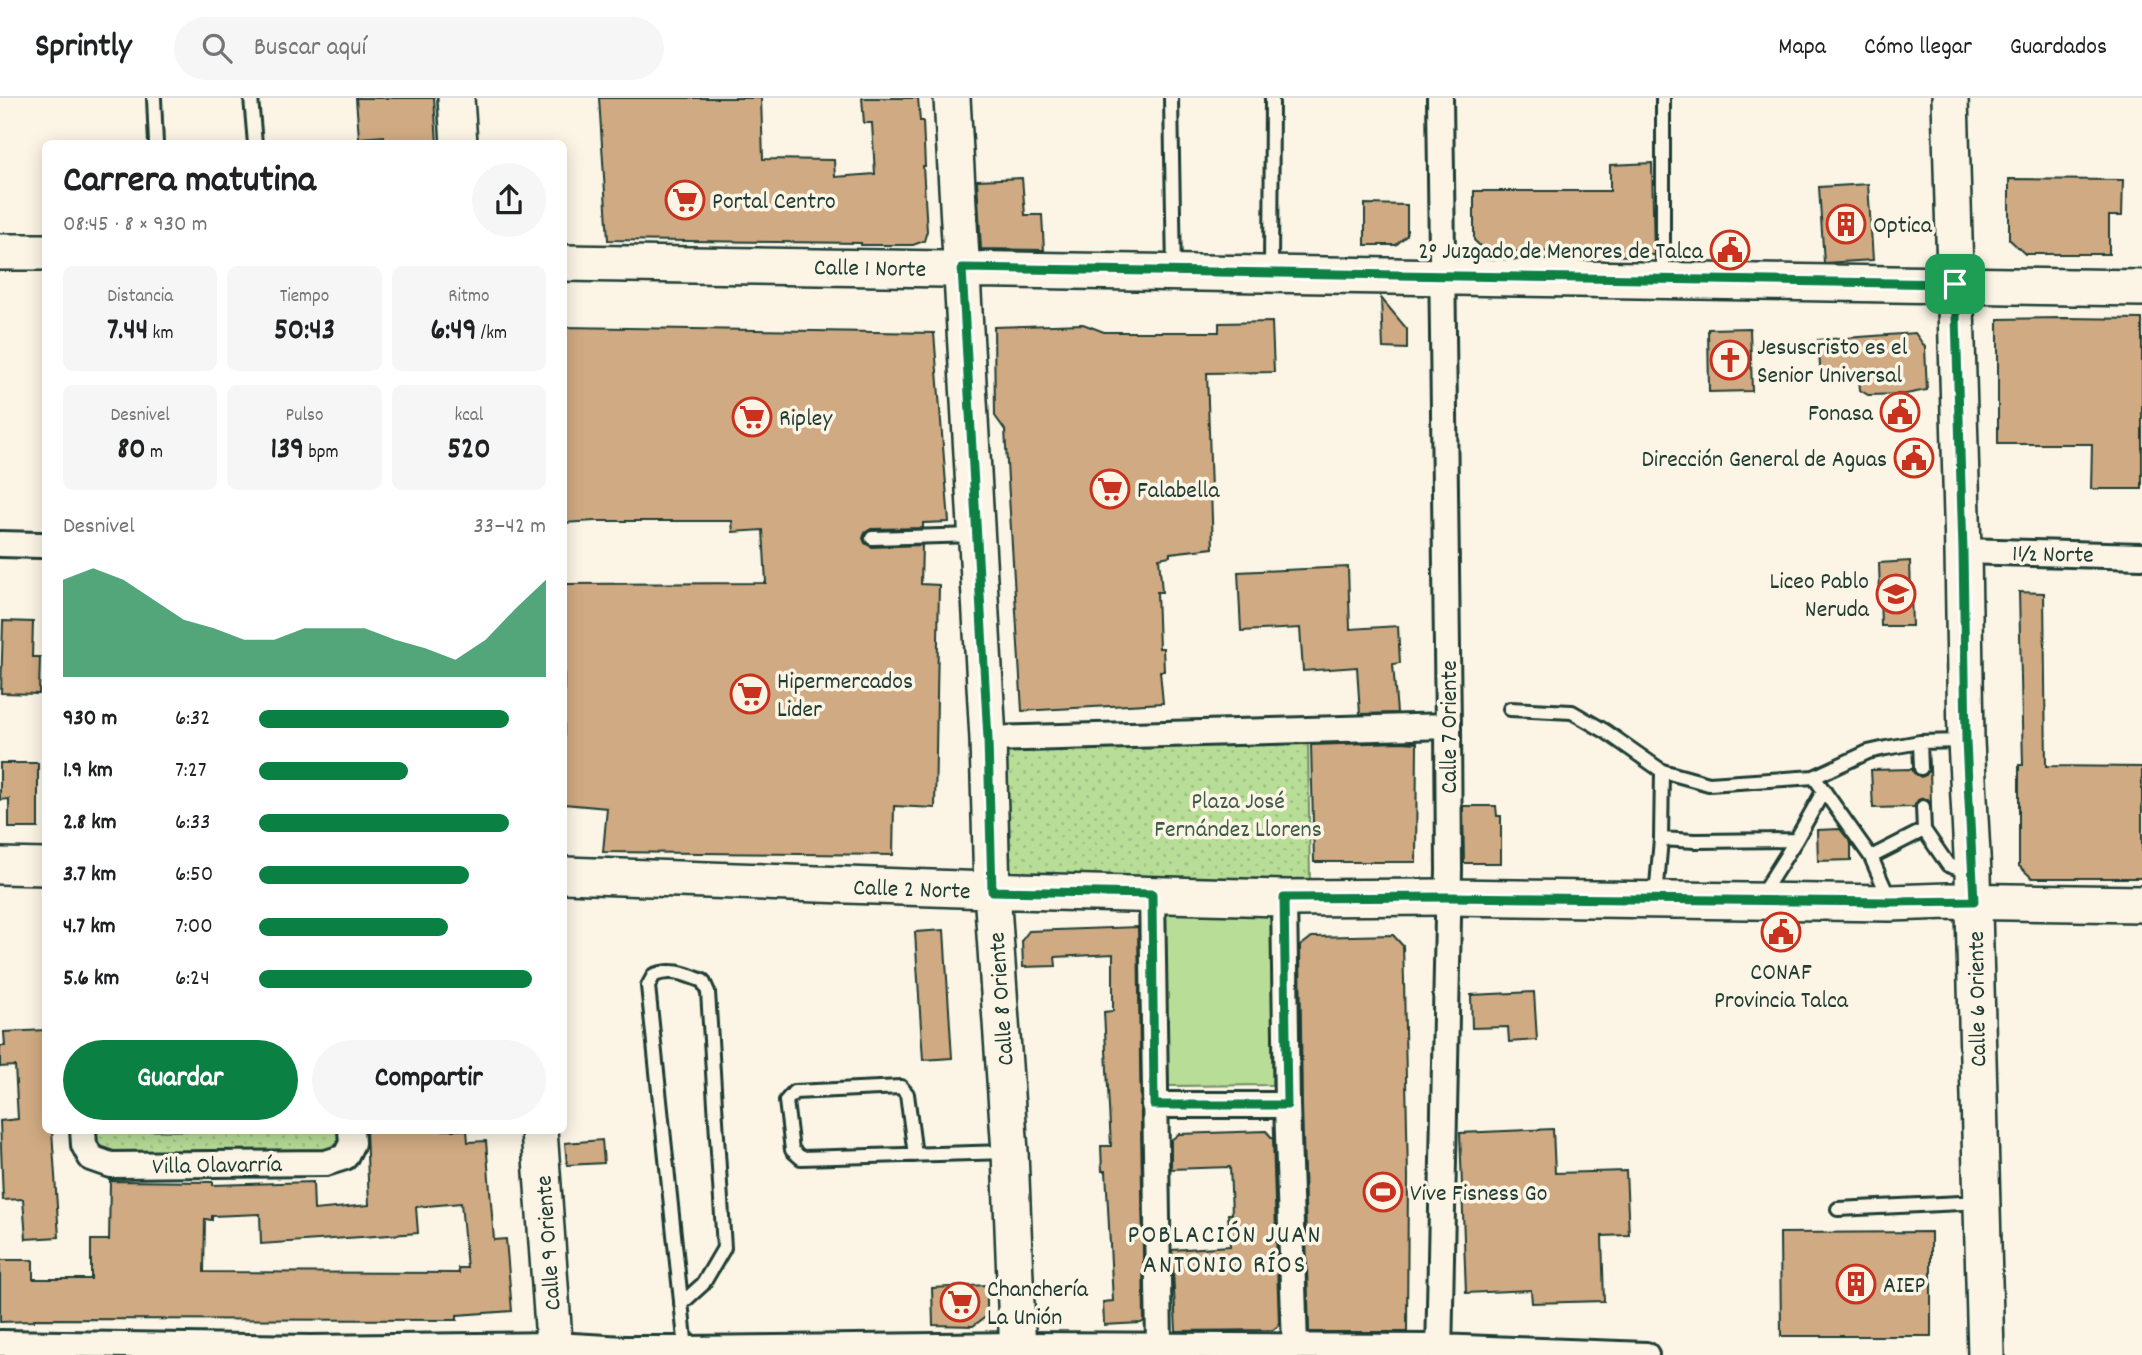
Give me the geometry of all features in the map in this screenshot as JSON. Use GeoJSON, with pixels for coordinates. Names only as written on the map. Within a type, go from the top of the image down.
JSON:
{"type":"FeatureCollection","features":[{"type":"Feature","properties":{"kind":"main road"},"geometry":{"type":"LineString","coordinates":[[456,98],[459,140]]}},
{"type":"Feature","properties":{"kind":"main road","name":"Calle 8 Oriente"},"geometry":{"type":"LineString","coordinates":[[952,98],[988,739],[992,891],[1010,1152],[1017,1350]]}},
{"type":"Feature","properties":{"kind":"main road","name":"Calle 6 Oriente"},"geometry":{"type":"LineString","coordinates":[[1950,98],[1966,741],[1973,887],[1986,1355]]}},
{"type":"Feature","properties":{"kind":"main road"},"geometry":{"type":"LineString","coordinates":[[0,251],[42,253]]}},
{"type":"Feature","properties":{"kind":"main road","name":"Calle 1 Norte"},"geometry":{"type":"LineString","coordinates":[[567,262],[2142,288]]}},
{"type":"Feature","properties":{"kind":"main road"},"geometry":{"type":"LineString","coordinates":[[0,866],[42,867]]}},
{"type":"Feature","properties":{"kind":"main road","name":"Calle 2 Norte"},"geometry":{"type":"LineString","coordinates":[[567,875],[992,891],[1284,898],[1890,902],[1973,887],[2142,904]]}},
{"type":"Feature","properties":{"kind":"main road","name":"Calle 9 Oriente"},"geometry":{"type":"LineString","coordinates":[[539,1134],[555,1350]]}},
{"type":"Feature","properties":{"kind":"street","name":"Calle 7 Oriente"},"geometry":{"type":"LineString","coordinates":[[1438,1351],[1448,897],[1440,98]]}},
{"type":"Feature","properties":{"kind":"street"},"geometry":{"type":"LineString","coordinates":[[0,544],[40,545]]}},
{"type":"Feature","properties":{"kind":"street","name":"1½ Norte"},"geometry":{"type":"LineString","coordinates":[[1963,551],[2142,556]]}},
{"type":"Feature","properties":{"kind":"street"},"geometry":{"type":"LineString","coordinates":[[988,739],[1448,726]]}},
{"type":"Feature","properties":{"kind":"street"},"geometry":{"type":"LineString","coordinates":[[1152,894],[1159,1346]]}},
{"type":"Feature","properties":{"kind":"street"},"geometry":{"type":"LineString","coordinates":[[1284,898],[1295,1346]]}},
{"type":"Feature","properties":{"kind":"street"},"geometry":{"type":"LineString","coordinates":[[1154,1105],[1287,1105]]}},
{"type":"Feature","properties":{"kind":"street","name":"Villa Olavarría"},"geometry":{"type":"LineString","coordinates":[[83,1134],[84,1145],[91,1158],[111,1165],[326,1163],[345,1157],[352,1143],[351,1134]]}},
{"type":"Feature","properties":{"kind":"street"},"geometry":{"type":"LineString","coordinates":[[0,1343],[77,1350],[311,1352],[1017,1350],[1295,1346],[1646,1355]]}},
{"type":"Feature","properties":{"kind":"lane"},"geometry":{"type":"LineString","coordinates":[[154,98],[156,140]]}},
{"type":"Feature","properties":{"kind":"lane"},"geometry":{"type":"LineString","coordinates":[[251,98],[254,140]]}},
{"type":"Feature","properties":{"kind":"lane"},"geometry":{"type":"LineString","coordinates":[[1171,98],[1174,271]]}},
{"type":"Feature","properties":{"kind":"lane"},"geometry":{"type":"LineString","coordinates":[[1271,273],[1272,98]]}},
{"type":"Feature","properties":{"kind":"lane"},"geometry":{"type":"LineString","coordinates":[[1663,98],[1663,280]]}},
{"type":"Feature","properties":{"kind":"lane"},"geometry":{"type":"LineString","coordinates":[[872,538],[976,535]]}},
{"type":"Feature","properties":{"kind":"lane"},"geometry":{"type":"LineString","coordinates":[[1510,709],[1572,712],[1605,731],[1662,771],[1709,784],[1814,777],[1868,752],[1920,742],[1966,741]]}},
{"type":"Feature","properties":{"kind":"lane"},"geometry":{"type":"LineString","coordinates":[[1920,742],[1921,768]]}},
{"type":"Feature","properties":{"kind":"lane"},"geometry":{"type":"LineString","coordinates":[[1656,899],[1661,839],[1662,771]]}},
{"type":"Feature","properties":{"kind":"lane"},"geometry":{"type":"LineString","coordinates":[[1814,777],[1871,857],[1890,902]]}},
{"type":"Feature","properties":{"kind":"lane"},"geometry":{"type":"LineString","coordinates":[[1758,900],[1824,790]]}},
{"type":"Feature","properties":{"kind":"lane"},"geometry":{"type":"LineString","coordinates":[[1923,807],[1924,830],[1948,865],[1973,887]]}},
{"type":"Feature","properties":{"kind":"lane"},"geometry":{"type":"LineString","coordinates":[[1871,857],[1924,830]]}},
{"type":"Feature","properties":{"kind":"lane"},"geometry":{"type":"LineString","coordinates":[[1661,839],[1796,840]]}},
{"type":"Feature","properties":{"kind":"lane"},"geometry":{"type":"LineString","coordinates":[[681,1304],[703,1284],[724,1248],[708,992],[703,981],[677,971],[664,971],[654,975],[648,986],[681,1304],[686,1349]]}},
{"type":"Feature","properties":{"kind":"lane"},"geometry":{"type":"LineString","coordinates":[[915,1155],[907,1094],[901,1087],[794,1092],[786,1101],[792,1150],[801,1158],[915,1155],[1010,1152]]}},
{"type":"Feature","properties":{"kind":"lane"},"geometry":{"type":"LineString","coordinates":[[1838,1209],[1981,1202]]}},
{"type":"Feature","properties":{"kind":"green space","name":"Plaza José Fernández Llorens"},"geometry":{"type":"Polygon","coordinates":[[[1308,740],[1310,885],[1022,881],[1007,868],[996,751],[1308,740]]]}},
{"type":"Feature","properties":{"kind":"green space"},"geometry":{"type":"Polygon","coordinates":[[[1162,912],[1273,914],[1272,1085],[1169,1086],[1162,912]]]}},
{"type":"Feature","properties":{"kind":"green space"},"geometry":{"type":"Polygon","coordinates":[[[95,1134],[340,1134],[341,1152],[95,1156],[95,1134]]]}},
{"type":"Feature","properties":{"kind":"building"},"geometry":{"type":"Polygon","coordinates":[[[356,98],[434,98],[437,140],[384,140],[384,136],[359,138],[356,98]]]}},
{"type":"Feature","properties":{"kind":"building"},"geometry":{"type":"Polygon","coordinates":[[[599,98],[761,98],[763,159],[834,160],[835,177],[875,174],[872,123],[864,123],[862,98],[918,98],[920,121],[923,121],[925,166],[927,231],[924,241],[913,245],[861,245],[608,240],[599,98]]]}},
{"type":"Feature","properties":{"kind":"building"},"geometry":{"type":"Polygon","coordinates":[[[1652,163],[1654,255],[1485,251],[1474,240],[1474,191],[1610,191],[1610,165],[1652,163]]]}},
{"type":"Feature","properties":{"kind":"building"},"geometry":{"type":"Polygon","coordinates":[[[1022,178],[1025,215],[1042,215],[1044,250],[981,249],[977,180],[1022,178]]]}},
{"type":"Feature","properties":{"kind":"building"},"geometry":{"type":"Polygon","coordinates":[[[2009,179],[2123,180],[2122,216],[2109,216],[2109,254],[2025,254],[2009,239],[2009,179]]]}},
{"type":"Feature","properties":{"kind":"building","name":"Optica"},"geometry":{"type":"Polygon","coordinates":[[[1868,184],[1873,260],[1824,263],[1819,187],[1868,184]]]}},
{"type":"Feature","properties":{"kind":"building"},"geometry":{"type":"Polygon","coordinates":[[[1365,204],[1407,205],[1407,235],[1396,245],[1365,245],[1365,204]]]}},
{"type":"Feature","properties":{"kind":"building"},"geometry":{"type":"Polygon","coordinates":[[[1381,298],[1407,329],[1407,349],[1383,348],[1381,298]]]}},
{"type":"Feature","properties":{"kind":"building"},"geometry":{"type":"Polygon","coordinates":[[[1998,319],[2142,319],[2142,489],[2091,489],[2092,444],[1998,444],[1998,319]]]}},
{"type":"Feature","properties":{"kind":"building","name":"Falabella"},"geometry":{"type":"Polygon","coordinates":[[[1272,322],[1274,372],[1207,373],[1213,548],[1170,553],[1170,556],[1159,558],[1162,592],[1157,592],[1159,648],[1163,648],[1164,671],[1160,671],[1163,703],[1022,711],[1005,430],[995,416],[994,327],[1083,324],[1104,332],[1219,332],[1219,323],[1272,322]]]}},
{"type":"Feature","properties":{"kind":"building"},"geometry":{"type":"Polygon","coordinates":[[[567,327],[934,333],[949,522],[923,523],[923,528],[871,529],[863,538],[865,543],[872,547],[922,545],[921,584],[939,585],[935,808],[894,806],[893,855],[603,852],[607,808],[567,804],[567,584],[766,583],[763,530],[733,532],[732,521],[567,523],[567,327]]]}},
{"type":"Feature","properties":{"kind":"building","name":"Jesuscristo es el Senior Universal"},"geometry":{"type":"Polygon","coordinates":[[[1750,328],[1752,391],[1709,392],[1708,329],[1750,328]]]}},
{"type":"Feature","properties":{"kind":"building"},"geometry":{"type":"Polygon","coordinates":[[[1915,333],[1925,347],[1927,390],[1906,394],[1868,395],[1860,390],[1859,378],[1821,379],[1818,340],[1915,333]]]}},
{"type":"Feature","properties":{"kind":"building","name":"Liceo Pablo Neruda"},"geometry":{"type":"Polygon","coordinates":[[[1910,561],[1912,626],[1881,626],[1879,563],[1910,561]]]}},
{"type":"Feature","properties":{"kind":"building"},"geometry":{"type":"Polygon","coordinates":[[[1348,567],[1350,629],[1398,626],[1400,663],[1393,664],[1397,713],[1360,714],[1357,667],[1303,671],[1300,628],[1241,631],[1238,572],[1348,567]]]}},
{"type":"Feature","properties":{"kind":"building"},"geometry":{"type":"Polygon","coordinates":[[[2019,592],[2044,593],[2046,766],[2142,767],[2142,878],[2032,878],[2019,866],[2019,765],[2023,765],[2019,592]]]}},
{"type":"Feature","properties":{"kind":"building"},"geometry":{"type":"Polygon","coordinates":[[[3,621],[33,622],[32,657],[40,657],[39,694],[1,693],[3,621]]]}},
{"type":"Feature","properties":{"kind":"building"},"geometry":{"type":"Polygon","coordinates":[[[1417,743],[1416,862],[1314,862],[1311,745],[1417,743]]]}},
{"type":"Feature","properties":{"kind":"building"},"geometry":{"type":"Polygon","coordinates":[[[0,763],[38,763],[38,828],[9,828],[9,799],[0,800],[0,763]]]}},
{"type":"Feature","properties":{"kind":"building"},"geometry":{"type":"Polygon","coordinates":[[[1930,768],[1931,805],[1923,798],[1918,800],[1914,807],[1873,808],[1871,770],[1912,769],[1921,777],[1926,775],[1930,768]]]}},
{"type":"Feature","properties":{"kind":"building"},"geometry":{"type":"Polygon","coordinates":[[[1463,806],[1496,806],[1497,816],[1501,816],[1501,863],[1464,863],[1463,806]]]}},
{"type":"Feature","properties":{"kind":"building"},"geometry":{"type":"Polygon","coordinates":[[[1840,829],[1851,843],[1851,860],[1818,861],[1817,830],[1840,829]]]}},
{"type":"Feature","properties":{"kind":"building"},"geometry":{"type":"Polygon","coordinates":[[[1138,927],[1144,1321],[1104,1325],[1103,1302],[1113,1301],[1106,1171],[1102,1171],[1101,1146],[1111,1146],[1104,1012],[1113,1011],[1113,954],[1055,957],[1056,966],[1023,967],[1022,940],[1029,931],[1138,927]]]}},
{"type":"Feature","properties":{"kind":"building"},"geometry":{"type":"Polygon","coordinates":[[[944,930],[952,1058],[923,1060],[915,932],[944,930]]]}},
{"type":"Feature","properties":{"kind":"building"},"geometry":{"type":"Polygon","coordinates":[[[1393,935],[1403,946],[1408,1176],[1407,1332],[1309,1332],[1300,946],[1312,937],[1393,935]]]}},
{"type":"Feature","properties":{"kind":"building"},"geometry":{"type":"Polygon","coordinates":[[[1534,992],[1537,1040],[1509,1042],[1508,1027],[1472,1028],[1471,995],[1534,992]]]}},
{"type":"Feature","properties":{"kind":"building"},"geometry":{"type":"Polygon","coordinates":[[[42,1030],[42,1134],[52,1134],[59,1237],[26,1239],[23,1199],[3,1200],[0,1121],[18,1119],[15,1066],[0,1067],[0,1046],[5,1046],[4,1032],[42,1030]]]}},
{"type":"Feature","properties":{"kind":"building"},"geometry":{"type":"Polygon","coordinates":[[[1553,1129],[1555,1173],[1626,1171],[1629,1235],[1602,1236],[1604,1301],[1532,1303],[1531,1290],[1466,1293],[1460,1133],[1553,1129]]]}},
{"type":"Feature","properties":{"kind":"building"},"geometry":{"type":"Polygon","coordinates":[[[1266,1131],[1273,1139],[1279,1325],[1273,1330],[1176,1331],[1172,1250],[1230,1246],[1228,1214],[1232,1214],[1230,1167],[1171,1169],[1171,1140],[1179,1134],[1266,1131]]]}},
{"type":"Feature","properties":{"kind":"building"},"geometry":{"type":"Polygon","coordinates":[[[366,1134],[467,1134],[468,1142],[486,1141],[494,1240],[506,1239],[512,1311],[457,1315],[457,1320],[34,1319],[0,1322],[0,1260],[33,1260],[33,1279],[91,1279],[91,1240],[109,1240],[110,1181],[213,1182],[213,1185],[313,1182],[314,1210],[369,1205],[366,1134]],[[461,1203],[416,1207],[418,1233],[261,1244],[260,1214],[212,1216],[212,1220],[205,1219],[204,1272],[459,1273],[458,1268],[467,1268],[461,1203]]]}},
{"type":"Feature","properties":{"kind":"building"},"geometry":{"type":"Polygon","coordinates":[[[602,1140],[604,1163],[567,1165],[565,1143],[602,1140]]]}},
{"type":"Feature","properties":{"kind":"building","name":"AIEP"},"geometry":{"type":"Polygon","coordinates":[[[1931,1232],[1931,1336],[1781,1336],[1780,1233],[1931,1232]]]}},
{"type":"Feature","properties":{"kind":"building","name":"Chanchería La Unión"},"geometry":{"type":"Polygon","coordinates":[[[987,1285],[987,1316],[973,1326],[933,1325],[932,1288],[987,1285]]]}},
{"type":"Feature","properties":{"kind":"place","name":"Portal Centro"},"geometry":{"type":"Point","coordinates":[685,200]}},
{"type":"Feature","properties":{"kind":"place","name":"Optica"},"geometry":{"type":"Point","coordinates":[1846,224]}},
{"type":"Feature","properties":{"kind":"place","name":"2° Juzgado de Menores de Talca"},"geometry":{"type":"Point","coordinates":[1730,250]}},
{"type":"Feature","properties":{"kind":"place","name":"Jesuscristo es el Senior Universal"},"geometry":{"type":"Point","coordinates":[1730,360]}},
{"type":"Feature","properties":{"kind":"place","name":"Fonasa"},"geometry":{"type":"Point","coordinates":[1900,412]}},
{"type":"Feature","properties":{"kind":"place","name":"Ripley"},"geometry":{"type":"Point","coordinates":[752,417]}},
{"type":"Feature","properties":{"kind":"place","name":"Dirección General de Aguas"},"geometry":{"type":"Point","coordinates":[1914,458]}},
{"type":"Feature","properties":{"kind":"place","name":"Falabella"},"geometry":{"type":"Point","coordinates":[1110,489]}},
{"type":"Feature","properties":{"kind":"place","name":"Liceo Pablo Neruda"},"geometry":{"type":"Point","coordinates":[1896,594]}},
{"type":"Feature","properties":{"kind":"place","name":"Hipermercados Lider"},"geometry":{"type":"Point","coordinates":[750,694]}},
{"type":"Feature","properties":{"kind":"place","name":"CONAF Provincia Talca"},"geometry":{"type":"Point","coordinates":[1781,932]}},
{"type":"Feature","properties":{"kind":"place","name":"Vive Fisness Go"},"geometry":{"type":"Point","coordinates":[1383,1192]}},
{"type":"Feature","properties":{"kind":"place","name":"AIEP"},"geometry":{"type":"Point","coordinates":[1856,1284]}},
{"type":"Feature","properties":{"kind":"place","name":"Chanchería La Unión"},"geometry":{"type":"Point","coordinates":[960,1302]}},
{"type":"Feature","properties":{"kind":"district","name":"POBLACIÓN JUAN ANTONIO RÍOS"},"geometry":{"type":"Point","coordinates":[1225,1248]}},
{"type":"Feature","properties":{"kind":"route"},"geometry":{"type":"LineString","coordinates":[[962,268],[1955,284],[1966,741],[1974,901],[1284,898],[1287,1105],[1154,1105],[1152,894],[992,891],[988,739],[962,268]]}}]}
